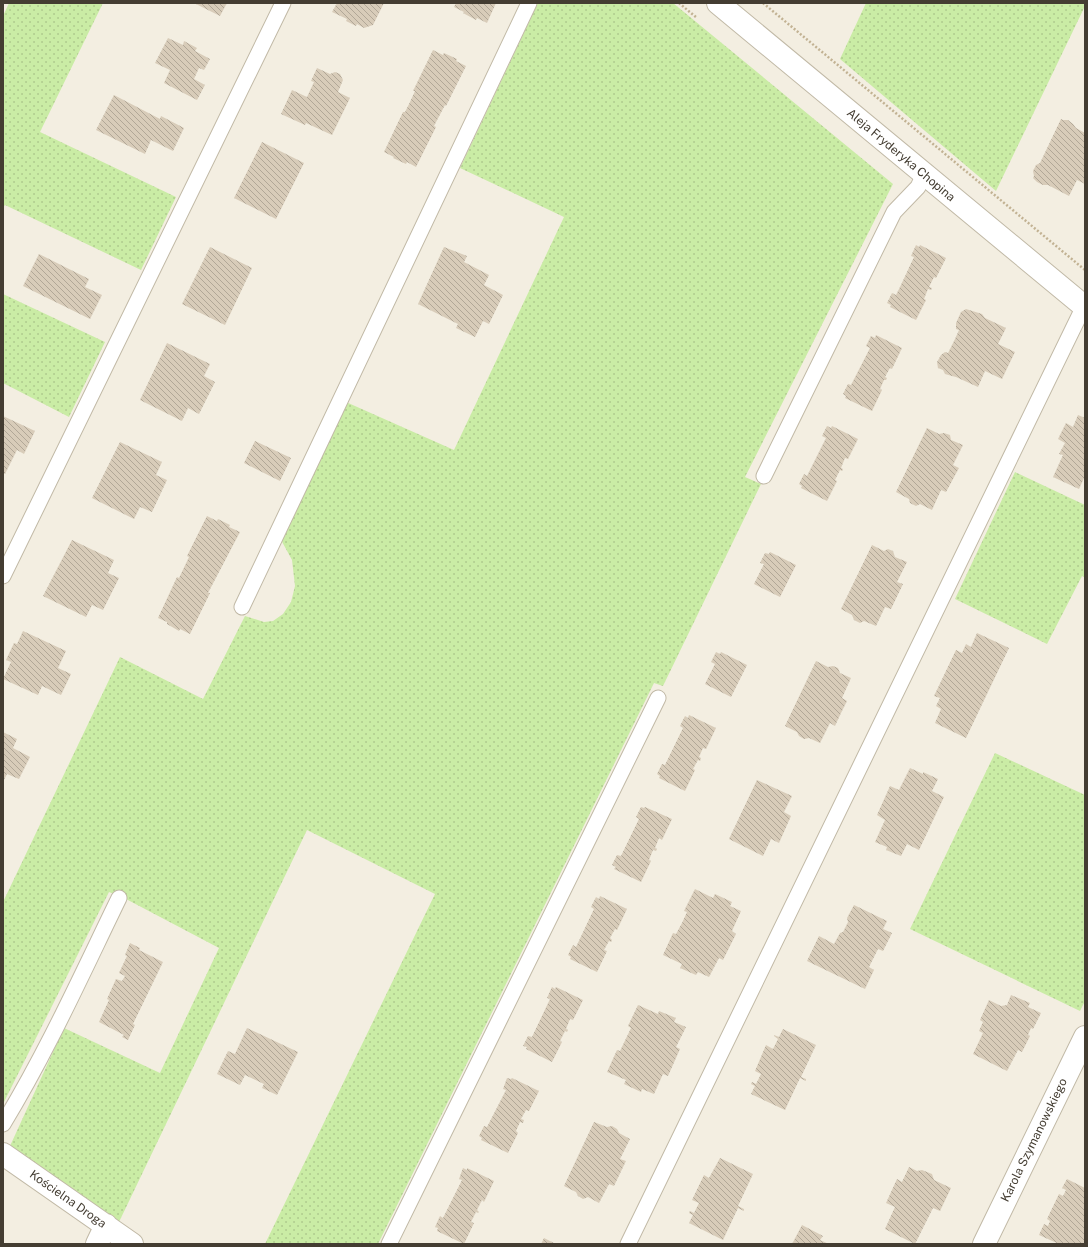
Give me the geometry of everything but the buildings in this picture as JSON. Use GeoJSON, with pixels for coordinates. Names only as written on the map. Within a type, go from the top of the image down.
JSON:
{"type":"FeatureCollection","features":[{"type":"Feature","properties":{"kind":"street","name":"Aleja Fryderyka Chopina"},"geometry":{"type":"LineString","coordinates":[[718,3],[1085,306]]}},
{"type":"Feature","properties":{"kind":"street","name":"Karola Szymanowskiego"},"geometry":{"type":"LineString","coordinates":[[984,1244],[1085,1037]]}},
{"type":"Feature","properties":{"kind":"street","name":"Kościelna Droga"},"geometry":{"type":"LineString","coordinates":[[3,1154],[132,1244]]}},
{"type":"Feature","properties":{"kind":"street"},"geometry":{"type":"LineString","coordinates":[[96,1244],[106,1225]]}},
{"type":"Feature","properties":{"kind":"lane"},"geometry":{"type":"LineString","coordinates":[[3,576],[283,3]]}},
{"type":"Feature","properties":{"kind":"lane"},"geometry":{"type":"LineString","coordinates":[[242,607],[529,3]]}},
{"type":"Feature","properties":{"kind":"lane"},"geometry":{"type":"LineString","coordinates":[[764,476],[894,212],[918,187],[924,174]]}},
{"type":"Feature","properties":{"kind":"lane"},"geometry":{"type":"LineString","coordinates":[[628,1244],[1085,306]]}},
{"type":"Feature","properties":{"kind":"lane"},"geometry":{"type":"LineString","coordinates":[[389,1244],[658,698]]}},
{"type":"Feature","properties":{"kind":"lane"},"geometry":{"type":"LineString","coordinates":[[3,1124],[21,1095],[54,1033],[119,898]]}},
{"type":"Feature","properties":{"kind":"path"},"geometry":{"type":"LineString","coordinates":[[762,3],[1085,270]]}},
{"type":"Feature","properties":{"kind":"green space"},"geometry":{"type":"Polygon","coordinates":[[[9,3],[103,3],[40,132],[176,197],[141,270],[5,205],[3,208],[3,16],[9,3]]]}},
{"type":"Feature","properties":{"kind":"green space"},"geometry":{"type":"Polygon","coordinates":[[[538,3],[673,3],[893,184],[745,477],[761,484],[663,686],[654,683],[378,1244],[265,1244],[435,894],[307,830],[119,1222],[10,1146],[64,1028],[160,1073],[219,948],[126,899],[109,892],[3,1104],[3,902],[120,657],[203,699],[245,616],[264,622],[273,621],[283,614],[291,602],[295,586],[292,560],[280,538],[346,402],[454,450],[564,217],[460,168],[538,3]]]}},
{"type":"Feature","properties":{"kind":"green space"},"geometry":{"type":"Polygon","coordinates":[[[866,3],[1085,3],[1085,6],[996,191],[840,59],[866,3]]]}},
{"type":"Feature","properties":{"kind":"green space"},"geometry":{"type":"Polygon","coordinates":[[[3,294],[105,342],[69,417],[3,383],[3,294]]]}},
{"type":"Feature","properties":{"kind":"green space"},"geometry":{"type":"Polygon","coordinates":[[[1015,472],[1085,505],[1085,578],[1082,576],[1047,644],[955,599],[1015,472]]]}},
{"type":"Feature","properties":{"kind":"green space"},"geometry":{"type":"Polygon","coordinates":[[[995,753],[1085,795],[1085,1001],[1080,1011],[910,929],[995,753]]]}}]}
